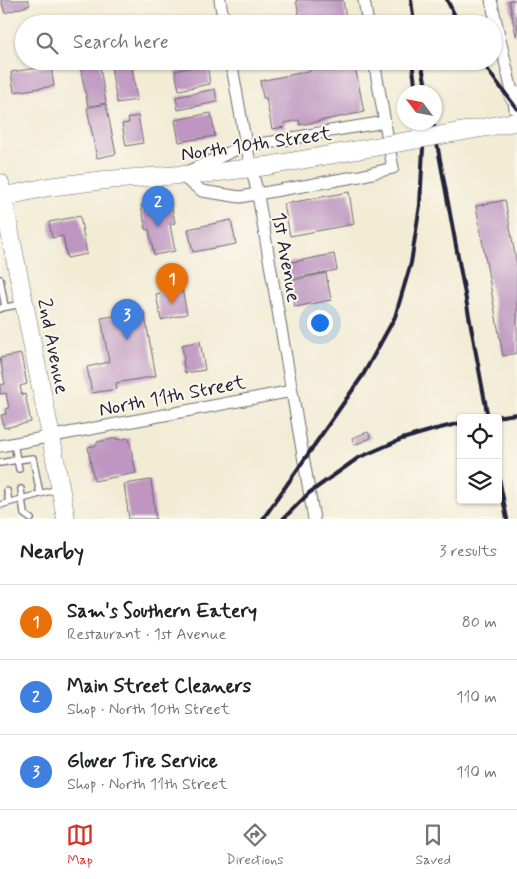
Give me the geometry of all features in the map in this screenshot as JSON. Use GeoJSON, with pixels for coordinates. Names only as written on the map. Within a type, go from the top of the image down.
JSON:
{"type":"FeatureCollection","features":[{"type":"Feature","properties":{"kind":"main road","name":"North 10th Street"},"geometry":{"type":"LineString","coordinates":[[1,190],[259,167],[516,122]]}},
{"type":"Feature","properties":{"kind":"main road","name":"2nd Avenue"},"geometry":{"type":"LineString","coordinates":[[1,190],[13,277],[24,304],[66,519]]}},
{"type":"Feature","properties":{"kind":"street"},"geometry":{"type":"LineString","coordinates":[[220,0],[222,15]]}},
{"type":"Feature","properties":{"kind":"street"},"geometry":{"type":"LineString","coordinates":[[364,0],[366,15]]}},
{"type":"Feature","properties":{"kind":"street"},"geometry":{"type":"LineString","coordinates":[[491,0],[495,15]]}},
{"type":"Feature","properties":{"kind":"street"},"geometry":{"type":"LineString","coordinates":[[502,44],[515,96],[516,122]]}},
{"type":"Feature","properties":{"kind":"street","name":"1st Avenue"},"geometry":{"type":"LineString","coordinates":[[233,70],[246,145],[259,167],[258,195],[314,519]]}},
{"type":"Feature","properties":{"kind":"street"},"geometry":{"type":"LineString","coordinates":[[376,70],[385,122],[393,168],[360,176],[240,197],[202,191],[180,175],[246,145],[385,122]]}},
{"type":"Feature","properties":{"kind":"street","name":"North 11th Street"},"geometry":{"type":"LineString","coordinates":[[0,446],[292,391]]}},
{"type":"Feature","properties":{"kind":"lane"},"geometry":{"type":"LineString","coordinates":[[13,277],[0,279],[2,308],[24,304]]}},
{"type":"Feature","properties":{"kind":"lane"},"geometry":{"type":"LineString","coordinates":[[14,444],[19,468]]}},
{"type":"Feature","properties":{"kind":"lane"},"geometry":{"type":"LineString","coordinates":[[4,472],[1,463],[33,458],[40,494]]}},
{"type":"Feature","properties":{"kind":"lane"},"geometry":{"type":"LineString","coordinates":[[0,505],[60,488]]}},
{"type":"Feature","properties":{"kind":"lane"},"geometry":{"type":"LineString","coordinates":[[21,489],[24,514],[31,519]]}},
{"type":"Feature","properties":{"kind":"lane"},"geometry":{"type":"LineString","coordinates":[[7,491],[8,502]]}},
{"type":"Feature","properties":{"kind":"building"},"geometry":{"type":"Polygon","coordinates":[[[1,0],[28,0],[30,5],[5,13],[1,0]]]}},
{"type":"Feature","properties":{"kind":"building"},"geometry":{"type":"Polygon","coordinates":[[[296,0],[343,0],[346,15],[299,15],[296,0]]]}},
{"type":"Feature","properties":{"kind":"building"},"geometry":{"type":"Polygon","coordinates":[[[509,0],[517,0],[517,36],[516,36],[509,0]]]}},
{"type":"Feature","properties":{"kind":"building"},"geometry":{"type":"Polygon","coordinates":[[[52,70],[54,86],[14,92],[11,72],[52,70]]]}},
{"type":"Feature","properties":{"kind":"building"},"geometry":{"type":"Polygon","coordinates":[[[81,70],[100,70],[106,103],[88,106],[81,70]]]}},
{"type":"Feature","properties":{"kind":"building"},"geometry":{"type":"Polygon","coordinates":[[[112,70],[132,70],[137,100],[117,103],[112,70]]]}},
{"type":"Feature","properties":{"kind":"building"},"geometry":{"type":"Polygon","coordinates":[[[208,70],[210,84],[179,90],[175,71],[208,70]]]}},
{"type":"Feature","properties":{"kind":"building"},"geometry":{"type":"Polygon","coordinates":[[[356,70],[364,112],[300,125],[299,120],[284,123],[285,127],[272,129],[266,98],[263,98],[260,81],[310,71],[356,70]]]}},
{"type":"Feature","properties":{"kind":"building"},"geometry":{"type":"Polygon","coordinates":[[[215,89],[217,102],[178,110],[176,97],[215,89]]]}},
{"type":"Feature","properties":{"kind":"building"},"geometry":{"type":"Polygon","coordinates":[[[106,104],[116,154],[97,158],[87,108],[106,104]]]}},
{"type":"Feature","properties":{"kind":"building"},"geometry":{"type":"Polygon","coordinates":[[[211,113],[215,136],[179,142],[175,120],[211,113]]]}},
{"type":"Feature","properties":{"kind":"building"},"geometry":{"type":"Polygon","coordinates":[[[138,116],[143,143],[126,146],[122,124],[129,123],[128,118],[138,116]]]}},
{"type":"Feature","properties":{"kind":"building"},"geometry":{"type":"Polygon","coordinates":[[[349,192],[354,224],[290,236],[284,204],[349,192]]]}},
{"type":"Feature","properties":{"kind":"building"},"geometry":{"type":"Polygon","coordinates":[[[170,199],[175,223],[170,224],[175,251],[154,255],[149,229],[146,230],[141,205],[170,199]]]}},
{"type":"Feature","properties":{"kind":"building"},"geometry":{"type":"Polygon","coordinates":[[[505,200],[517,266],[517,353],[503,356],[476,206],[505,200]]]}},
{"type":"Feature","properties":{"kind":"building"},"geometry":{"type":"Polygon","coordinates":[[[80,216],[87,254],[67,258],[63,236],[52,238],[49,222],[80,216]]]}},
{"type":"Feature","properties":{"kind":"building"},"geometry":{"type":"Polygon","coordinates":[[[231,220],[236,244],[193,252],[188,229],[231,220]]]}},
{"type":"Feature","properties":{"kind":"building"},"geometry":{"type":"Polygon","coordinates":[[[334,254],[337,270],[290,279],[287,263],[334,254]]]}},
{"type":"Feature","properties":{"kind":"building"},"geometry":{"type":"Polygon","coordinates":[[[326,273],[331,300],[295,307],[290,281],[326,273]]]}},
{"type":"Feature","properties":{"kind":"building"},"geometry":{"type":"Polygon","coordinates":[[[182,289],[187,314],[161,320],[156,294],[182,289]]]}},
{"type":"Feature","properties":{"kind":"building"},"geometry":{"type":"Polygon","coordinates":[[[144,311],[156,376],[116,383],[117,389],[92,393],[87,367],[109,362],[101,318],[144,311]]]}},
{"type":"Feature","properties":{"kind":"building"},"geometry":{"type":"Polygon","coordinates":[[[200,341],[205,370],[185,373],[182,345],[200,341]]]}},
{"type":"Feature","properties":{"kind":"building"},"geometry":{"type":"Polygon","coordinates":[[[21,354],[27,384],[20,386],[22,395],[25,394],[31,422],[4,428],[1,415],[6,414],[5,409],[9,408],[6,393],[0,394],[0,385],[5,384],[0,358],[21,354]]]}},
{"type":"Feature","properties":{"kind":"building"},"geometry":{"type":"Polygon","coordinates":[[[368,432],[371,438],[354,445],[352,438],[368,432]]]}},
{"type":"Feature","properties":{"kind":"building"},"geometry":{"type":"Polygon","coordinates":[[[117,438],[118,440],[129,438],[136,473],[94,481],[88,447],[97,445],[97,442],[117,438]]]}},
{"type":"Feature","properties":{"kind":"building"},"geometry":{"type":"Polygon","coordinates":[[[151,480],[156,519],[129,519],[124,484],[151,480]]]}},
{"type":"Feature","properties":{"kind":"railway"},"geometry":{"type":"LineString","coordinates":[[411,0],[413,15]]}},
{"type":"Feature","properties":{"kind":"railway"},"geometry":{"type":"LineString","coordinates":[[447,0],[454,15]]}},
{"type":"Feature","properties":{"kind":"railway"},"geometry":{"type":"LineString","coordinates":[[413,70],[415,85]]}},
{"type":"Feature","properties":{"kind":"railway"},"geometry":{"type":"LineString","coordinates":[[423,70],[426,85]]}},
{"type":"Feature","properties":{"kind":"railway"},"geometry":{"type":"LineString","coordinates":[[488,70],[517,109]]}},
{"type":"Feature","properties":{"kind":"railway"},"geometry":{"type":"LineString","coordinates":[[263,519],[363,375],[395,317],[411,263],[420,205],[423,148],[421,130]]}},
{"type":"Feature","properties":{"kind":"railway"},"geometry":{"type":"LineString","coordinates":[[434,130],[488,418],[517,414]]}},
{"type":"Feature","properties":{"kind":"railway"},"geometry":{"type":"LineString","coordinates":[[283,519],[309,493],[358,458],[402,439],[457,424]]}},
{"type":"Feature","properties":{"kind":"railway"},"geometry":{"type":"LineString","coordinates":[[502,493],[507,519]]}},
{"type":"Feature","properties":{"kind":"place","name":"Main Street Cleaners"},"geometry":{"type":"Point","coordinates":[158,227]}},
{"type":"Feature","properties":{"kind":"place","name":"Sam's Southern Eatery"},"geometry":{"type":"Point","coordinates":[172,304]}},
{"type":"Feature","properties":{"kind":"place","name":"Glover Tire Service"},"geometry":{"type":"Point","coordinates":[127,340]}}]}
